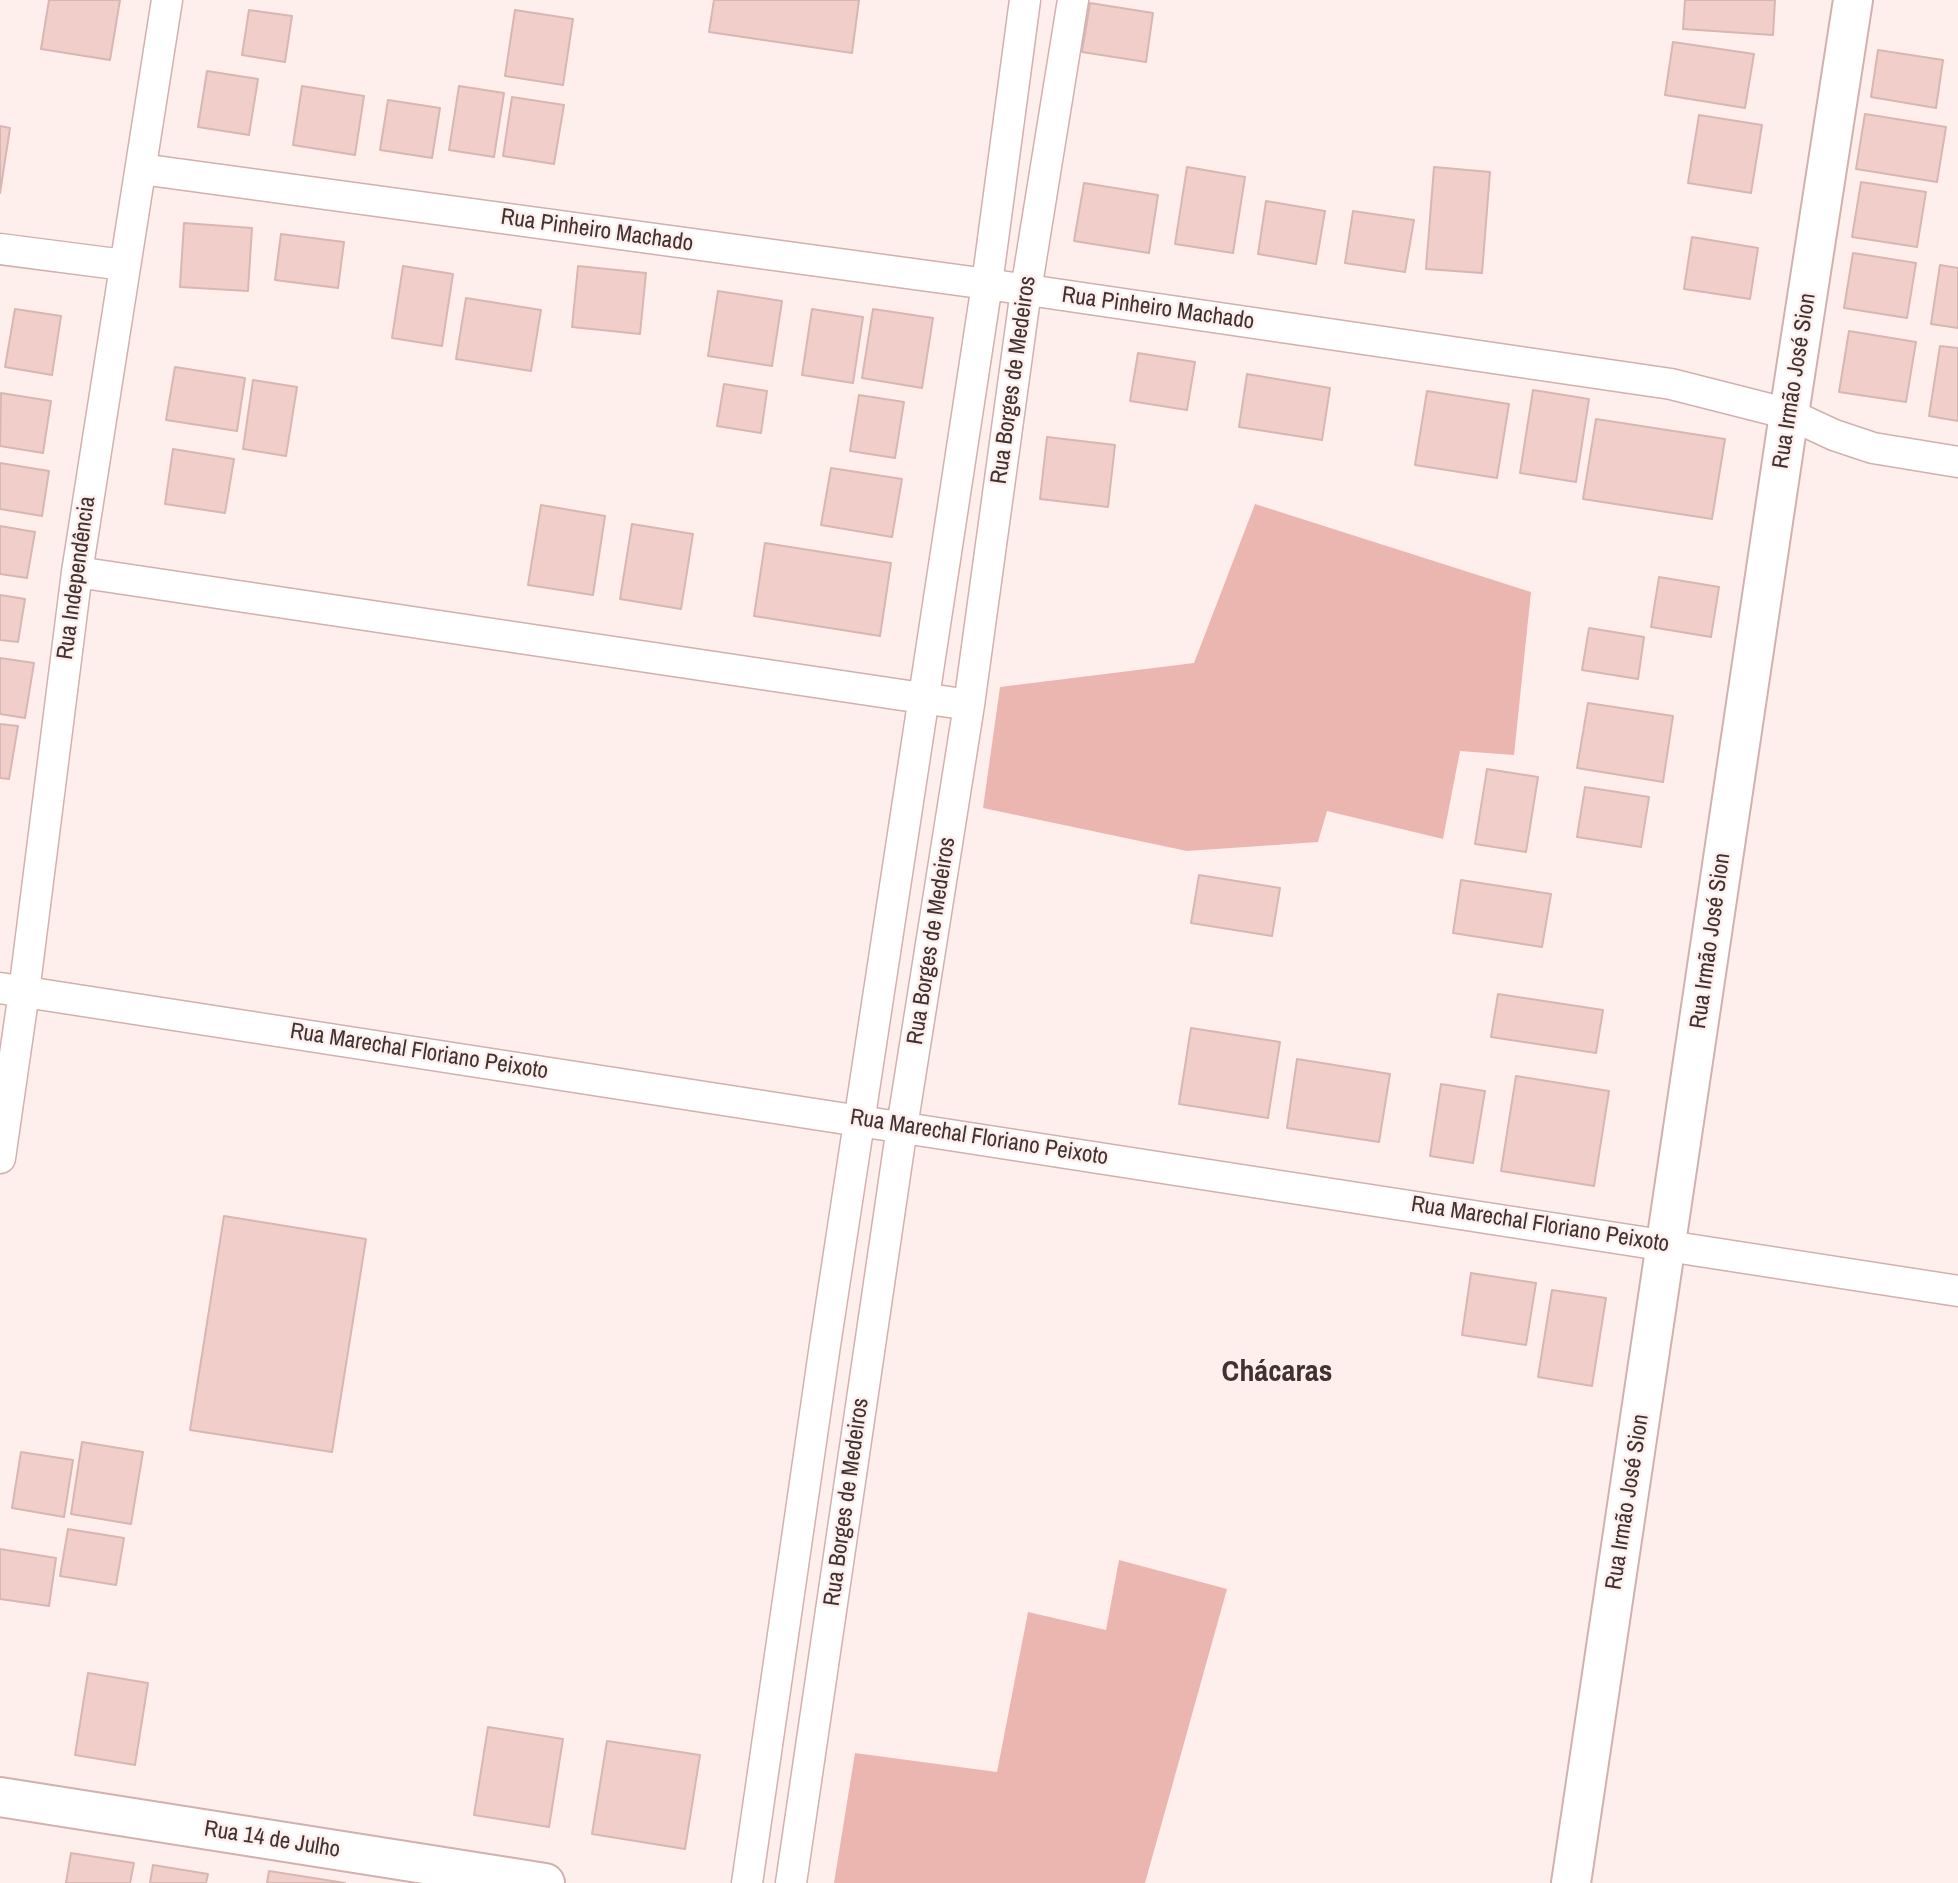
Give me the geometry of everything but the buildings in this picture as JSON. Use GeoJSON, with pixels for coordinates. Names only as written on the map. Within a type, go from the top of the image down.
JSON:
{"type":"FeatureCollection","features":[{"type":"Feature","properties":{"kind":"street","name":"Rua Independência"},"geometry":{"type":"LineString","coordinates":[[0,1158],[12,990],[167,0]]}},
{"type":"Feature","properties":{"kind":"street","name":"Rua Borges de Medeiros"},"geometry":{"type":"LineString","coordinates":[[747,1883],[987,284],[1025,0]]}},
{"type":"Feature","properties":{"kind":"street","name":"Rua Borges de Medeiros"},"geometry":{"type":"LineString","coordinates":[[791,1883],[902,1127],[969,705],[1026,290],[1073,0]]}},
{"type":"Feature","properties":{"kind":"street","name":"Rua Irmão José Sion"},"geometry":{"type":"LineString","coordinates":[[1571,1883],[1853,0]]}},
{"type":"Feature","properties":{"kind":"street","name":"Rua Pinheiro Machado"},"geometry":{"type":"LineString","coordinates":[[141,169],[987,284],[1671,384],[1789,414],[1873,449],[1958,462]]}},
{"type":"Feature","properties":{"kind":"street"},"geometry":{"type":"LineString","coordinates":[[0,249],[124,265]]}},
{"type":"Feature","properties":{"kind":"street"},"geometry":{"type":"LineString","coordinates":[[77,572],[969,705]]}},
{"type":"Feature","properties":{"kind":"street","name":"Rua Marechal Floriano Peixoto"},"geometry":{"type":"LineString","coordinates":[[12,990],[1958,1290]]}},
{"type":"Feature","properties":{"kind":"street","name":"Rua 14 de Julho"},"geometry":{"type":"LineString","coordinates":[[0,1797],[545,1883]]}},
{"type":"Feature","properties":{"kind":"shaded area"},"geometry":{"type":"Polygon","coordinates":[[[1255,504],[1531,592],[1514,755],[1460,751],[1443,839],[1327,811],[1318,842],[1187,851],[983,808],[1000,687],[1194,663],[1255,504]]]}},
{"type":"Feature","properties":{"kind":"shaded area"},"geometry":{"type":"Polygon","coordinates":[[[1119,1560],[1227,1589],[1145,1883],[834,1883],[855,1753],[997,1772],[1028,1612],[1106,1630],[1119,1560]]]}},
{"type":"Feature","properties":{"kind":"district","name":"Chácaras"},"geometry":{"type":"Point","coordinates":[1277,1373]}}]}
